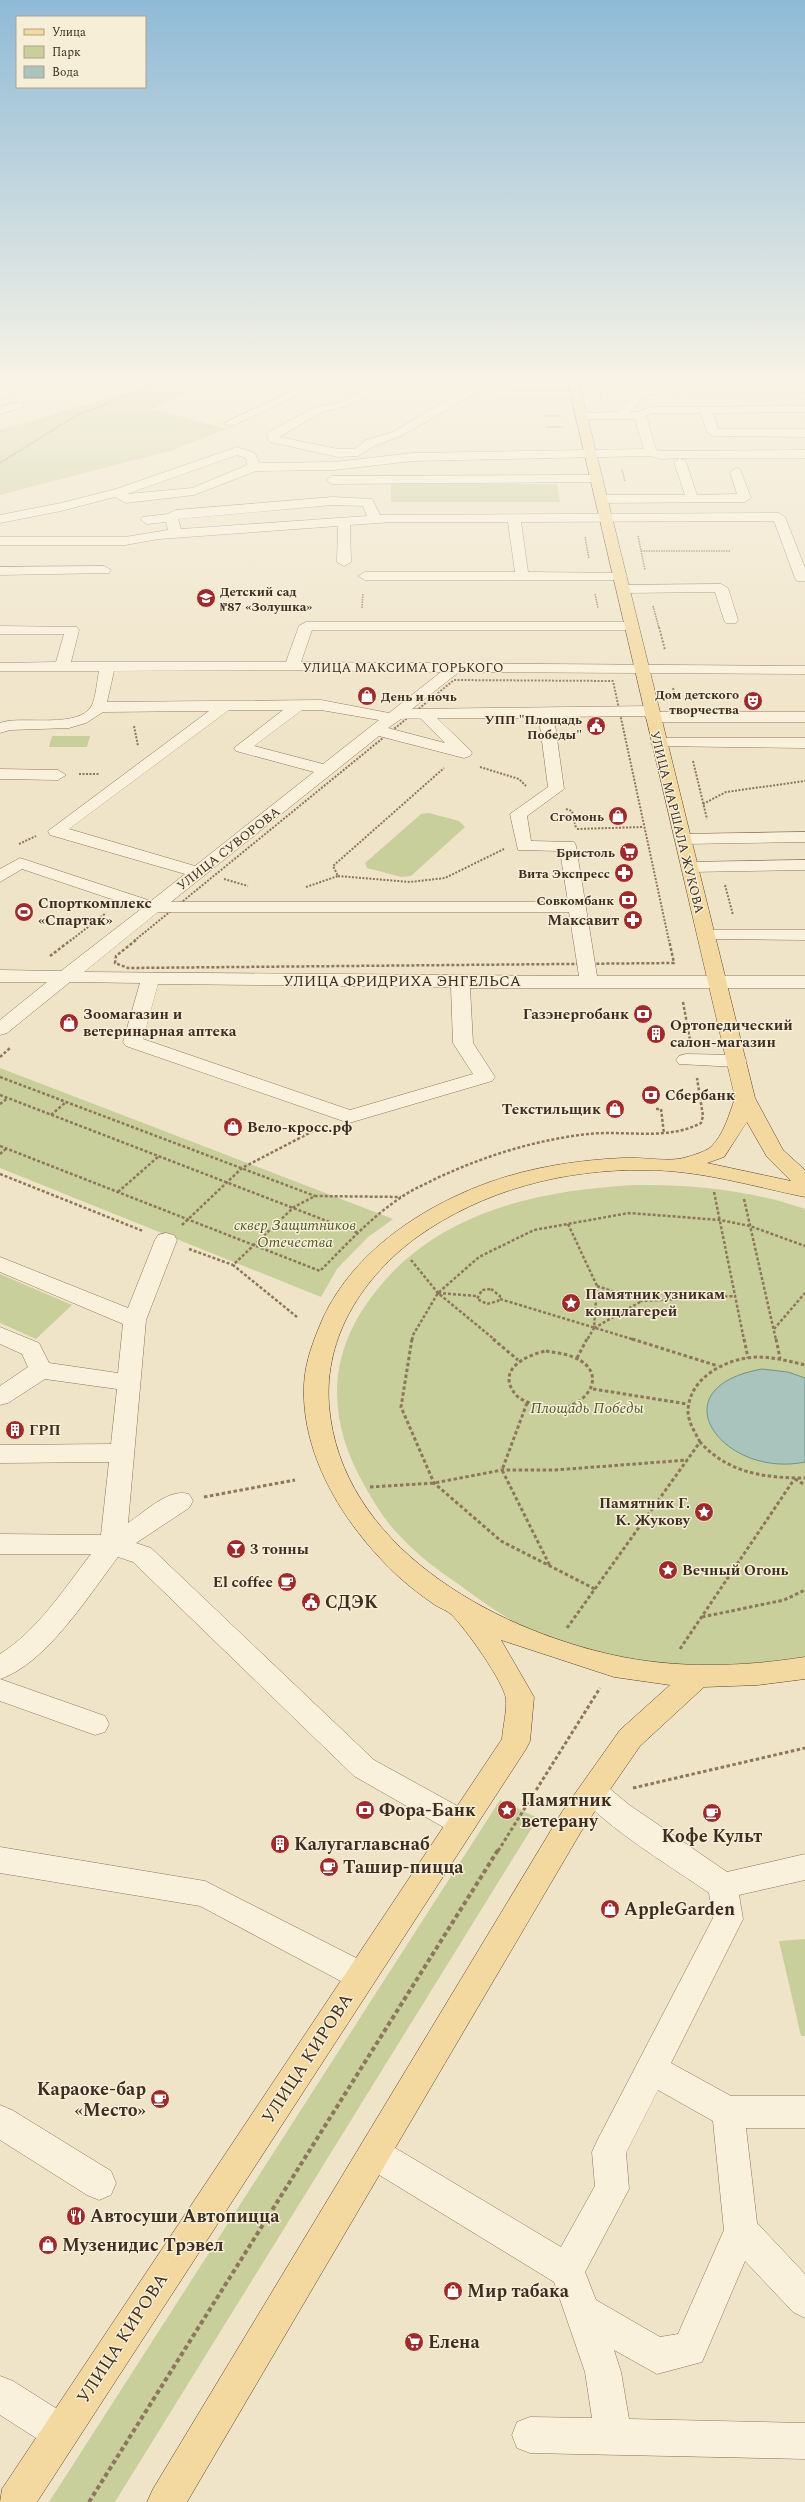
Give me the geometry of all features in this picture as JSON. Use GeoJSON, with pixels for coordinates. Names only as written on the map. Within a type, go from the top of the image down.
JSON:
{"type":"FeatureCollection","features":[{"type":"Feature","properties":{"kind":"main road","name":"УЛИЦА МАРШАЛА ЖУКОВА"},"geometry":{"type":"LineString","coordinates":[[601,500],[644,669],[651,714],[683,838],[745,1098]]}},
{"type":"Feature","properties":{"kind":"main road"},"geometry":{"type":"LineString","coordinates":[[681,1165],[717,1153],[736,1126],[745,1098]]}},
{"type":"Feature","properties":{"kind":"main road"},"geometry":{"type":"LineString","coordinates":[[745,1098],[774,1153],[805,1182]]}},
{"type":"Feature","properties":{"kind":"main road"},"geometry":{"type":"LineString","coordinates":[[805,1190],[681,1165],[626,1164],[573,1169],[522,1180],[474,1196],[439,1212],[389,1247],[351,1288],[331,1323],[318,1363],[316,1404],[322,1440],[341,1490],[370,1532],[410,1572],[460,1607],[533,1642],[614,1666],[698,1676],[777,1673],[805,1668]]}},
{"type":"Feature","properties":{"kind":"main road","name":"УЛИЦА КИРОВА"},"geometry":{"type":"LineString","coordinates":[[15,2502],[516,1741],[520,1697],[498,1655],[460,1607]]}},
{"type":"Feature","properties":{"kind":"main road"},"geometry":{"type":"LineString","coordinates":[[166,2502],[572,1821],[630,1738],[698,1676]]}},
{"type":"Feature","properties":{"kind":"street"},"geometry":{"type":"LineString","coordinates":[[0,519],[87,500]]}},
{"type":"Feature","properties":{"kind":"street"},"geometry":{"type":"LineString","coordinates":[[147,520],[171,518],[176,514],[333,501],[368,502],[375,519]]}},
{"type":"Feature","properties":{"kind":"street"},"geometry":{"type":"LineString","coordinates":[[0,541],[125,541],[159,535],[375,519],[780,517],[802,578]]}},
{"type":"Feature","properties":{"kind":"street"},"geometry":{"type":"LineString","coordinates":[[171,518],[176,534]]}},
{"type":"Feature","properties":{"kind":"street"},"geometry":{"type":"LineString","coordinates":[[514,518],[522,576]]}},
{"type":"Feature","properties":{"kind":"street"},"geometry":{"type":"LineString","coordinates":[[344,521],[344,562]]}},
{"type":"Feature","properties":{"kind":"street"},"geometry":{"type":"LineString","coordinates":[[0,571],[104,570]]}},
{"type":"Feature","properties":{"kind":"street"},"geometry":{"type":"LineString","coordinates":[[365,576],[522,576],[621,582],[649,588],[721,588],[731,620]]}},
{"type":"Feature","properties":{"kind":"street"},"geometry":{"type":"LineString","coordinates":[[292,666],[306,626],[632,626]]}},
{"type":"Feature","properties":{"kind":"street"},"geometry":{"type":"LineString","coordinates":[[0,630],[72,630],[62,667]]}},
{"type":"Feature","properties":{"kind":"street","name":"УЛИЦА МАКСИМА ГОРЬКОГО"},"geometry":{"type":"LineString","coordinates":[[0,667],[292,666],[805,670]]}},
{"type":"Feature","properties":{"kind":"street"},"geometry":{"type":"LineString","coordinates":[[0,728],[8,725],[76,723],[91,716],[99,706],[107,667]]}},
{"type":"Feature","properties":{"kind":"street","name":"УЛИЦА СУВОРОВА"},"geometry":{"type":"LineString","coordinates":[[0,1029],[326,770],[388,724],[456,667]]}},
{"type":"Feature","properties":{"kind":"street"},"geometry":{"type":"LineString","coordinates":[[299,705],[242,748],[326,770]]}},
{"type":"Feature","properties":{"kind":"street"},"geometry":{"type":"LineString","coordinates":[[99,706],[321,705],[388,724],[464,752]]}},
{"type":"Feature","properties":{"kind":"street"},"geometry":{"type":"LineString","coordinates":[[56,831],[224,706]]}},
{"type":"Feature","properties":{"kind":"street"},"geometry":{"type":"LineString","coordinates":[[388,724],[419,715],[620,711],[651,714],[805,717]]}},
{"type":"Feature","properties":{"kind":"street"},"geometry":{"type":"LineString","coordinates":[[546,713],[556,789],[518,814],[524,846],[568,846],[589,982]]}},
{"type":"Feature","properties":{"kind":"street"},"geometry":{"type":"LineString","coordinates":[[419,715],[464,752]]}},
{"type":"Feature","properties":{"kind":"street"},"geometry":{"type":"LineString","coordinates":[[659,743],[805,743]]}},
{"type":"Feature","properties":{"kind":"street"},"geometry":{"type":"LineString","coordinates":[[0,774],[58,775]]}},
{"type":"Feature","properties":{"kind":"street"},"geometry":{"type":"LineString","coordinates":[[56,831],[198,872]]}},
{"type":"Feature","properties":{"kind":"street"},"geometry":{"type":"LineString","coordinates":[[683,838],[805,837]]}},
{"type":"Feature","properties":{"kind":"street"},"geometry":{"type":"LineString","coordinates":[[0,876],[20,863],[153,907],[578,907]]}},
{"type":"Feature","properties":{"kind":"street"},"geometry":{"type":"LineString","coordinates":[[690,867],[805,865]]}},
{"type":"Feature","properties":{"kind":"street"},"geometry":{"type":"LineString","coordinates":[[706,935],[805,935]]}},
{"type":"Feature","properties":{"kind":"street","name":"УЛИЦА ФРИДРИХА ЭНГЕЛЬСА"},"geometry":{"type":"LineString","coordinates":[[0,976],[150,980],[805,982]]}},
{"type":"Feature","properties":{"kind":"street"},"geometry":{"type":"LineString","coordinates":[[150,980],[133,1042],[349,1117],[485,1077],[463,1043],[460,982]]}},
{"type":"Feature","properties":{"kind":"street"},"geometry":{"type":"LineString","coordinates":[[686,1060],[737,1061]]}},
{"type":"Feature","properties":{"kind":"street"},"geometry":{"type":"LineString","coordinates":[[113,1545],[135,1320],[166,1240]]}},
{"type":"Feature","properties":{"kind":"street"},"geometry":{"type":"LineString","coordinates":[[0,1264],[135,1320]]}},
{"type":"Feature","properties":{"kind":"street"},"geometry":{"type":"LineString","coordinates":[[0,1335],[31,1349],[41,1370]]}},
{"type":"Feature","properties":{"kind":"street"},"geometry":{"type":"LineString","coordinates":[[0,1397],[41,1370],[129,1383]]}},
{"type":"Feature","properties":{"kind":"street"},"geometry":{"type":"LineString","coordinates":[[0,1454],[122,1453]]}},
{"type":"Feature","properties":{"kind":"street"},"geometry":{"type":"LineString","coordinates":[[0,1668],[25,1652],[67,1605],[113,1545],[180,1501]]}},
{"type":"Feature","properties":{"kind":"street"},"geometry":{"type":"LineString","coordinates":[[0,1544],[113,1545],[142,1554],[364,1768],[462,1823]]}},
{"type":"Feature","properties":{"kind":"street"},"geometry":{"type":"LineString","coordinates":[[0,1690],[95,1724]]}},
{"type":"Feature","properties":{"kind":"street"},"geometry":{"type":"LineString","coordinates":[[567,2270],[612,2189],[609,2152],[728,1918],[723,1886],[618,1812],[593,1792]]}},
{"type":"Feature","properties":{"kind":"street"},"geometry":{"type":"LineString","coordinates":[[0,1860],[205,1894],[360,1976]]}},
{"type":"Feature","properties":{"kind":"street"},"geometry":{"type":"LineString","coordinates":[[723,1886],[805,1867]]}},
{"type":"Feature","properties":{"kind":"street"},"geometry":{"type":"LineString","coordinates":[[650,2069],[728,2112],[805,2112]]}},
{"type":"Feature","properties":{"kind":"street"},"geometry":{"type":"LineString","coordinates":[[583,2312],[657,2356],[689,2349],[741,2231],[728,2112]]}},
{"type":"Feature","properties":{"kind":"street"},"geometry":{"type":"LineString","coordinates":[[0,2121],[99,2183]]}},
{"type":"Feature","properties":{"kind":"street"},"geometry":{"type":"LineString","coordinates":[[374,2154],[567,2270],[603,2372],[613,2437]]}},
{"type":"Feature","properties":{"kind":"street"},"geometry":{"type":"LineString","coordinates":[[741,2231],[805,2300]]}},
{"type":"Feature","properties":{"kind":"street"},"geometry":{"type":"LineString","coordinates":[[0,2394],[60,2432]]}},
{"type":"Feature","properties":{"kind":"street"},"geometry":{"type":"LineString","coordinates":[[530,2435],[805,2441]]}},
{"type":"Feature","properties":{"kind":"path"},"geometry":{"type":"LineString","coordinates":[[634,518],[649,588],[666,655]]}},
{"type":"Feature","properties":{"kind":"path"},"geometry":{"type":"LineString","coordinates":[[641,551],[731,551]]}},
{"type":"Feature","properties":{"kind":"path"},"geometry":{"type":"LineString","coordinates":[[454,680],[612,681],[620,711],[643,827],[674,963],[128,968],[115,963],[116,956],[214,877],[388,724],[419,715],[454,680]]}},
{"type":"Feature","properties":{"kind":"path"},"geometry":{"type":"LineString","coordinates":[[58,775],[134,772],[138,745],[133,721],[114,706]]}},
{"type":"Feature","properties":{"kind":"path"},"geometry":{"type":"LineString","coordinates":[[338,876],[333,866],[464,752],[475,765],[519,779],[539,800]]}},
{"type":"Feature","properties":{"kind":"path"},"geometry":{"type":"LineString","coordinates":[[703,804],[726,792],[805,781]]}},
{"type":"Feature","properties":{"kind":"path"},"geometry":{"type":"LineString","coordinates":[[566,809],[572,811],[578,839],[568,846]]}},
{"type":"Feature","properties":{"kind":"path"},"geometry":{"type":"LineString","coordinates":[[576,829],[643,827]]}},
{"type":"Feature","properties":{"kind":"path"},"geometry":{"type":"LineString","coordinates":[[17,845],[28,838],[56,831]]}},
{"type":"Feature","properties":{"kind":"path"},"geometry":{"type":"LineString","coordinates":[[303,888],[317,881],[338,876],[410,882],[445,878],[501,849],[524,846]]}},
{"type":"Feature","properties":{"kind":"path"},"geometry":{"type":"LineString","coordinates":[[214,877],[250,886]]}},
{"type":"Feature","properties":{"kind":"path"},"geometry":{"type":"LineString","coordinates":[[48,957],[126,898]]}},
{"type":"Feature","properties":{"kind":"path"},"geometry":{"type":"LineString","coordinates":[[0,1077],[315,1196],[402,1197]]}},
{"type":"Feature","properties":{"kind":"path"},"geometry":{"type":"LineString","coordinates":[[0,1095],[227,1183],[294,1207],[358,1233],[320,1271],[0,1146]]}},
{"type":"Feature","properties":{"kind":"path"},"geometry":{"type":"LineString","coordinates":[[0,1104],[8,1098]]}},
{"type":"Feature","properties":{"kind":"path"},"geometry":{"type":"LineString","coordinates":[[51,1115],[66,1102]]}},
{"type":"Feature","properties":{"kind":"path"},"geometry":{"type":"LineString","coordinates":[[656,1109],[661,1109],[664,1134]]}},
{"type":"Feature","properties":{"kind":"path"},"geometry":{"type":"LineString","coordinates":[[166,1240],[242,1168],[308,1132],[349,1117]]}},
{"type":"Feature","properties":{"kind":"path"},"geometry":{"type":"LineString","coordinates":[[0,1154],[7,1148]]}},
{"type":"Feature","properties":{"kind":"path"},"geometry":{"type":"LineString","coordinates":[[118,1192],[159,1156]]}},
{"type":"Feature","properties":{"kind":"path"},"geometry":{"type":"LineString","coordinates":[[0,1174],[166,1240],[234,1265],[297,1317]]}},
{"type":"Feature","properties":{"kind":"path"},"geometry":{"type":"LineString","coordinates":[[714,1188],[748,1358]]}},
{"type":"Feature","properties":{"kind":"path"},"geometry":{"type":"LineString","coordinates":[[234,1265],[253,1244],[294,1207],[315,1196]]}},
{"type":"Feature","properties":{"kind":"path"},"geometry":{"type":"LineString","coordinates":[[743,1197],[780,1358]]}},
{"type":"Feature","properties":{"kind":"path"},"geometry":{"type":"LineString","coordinates":[[595,1590],[501,1541],[434,1483],[401,1407],[413,1334],[438,1293],[479,1257],[534,1230],[629,1214],[720,1220],[750,1226],[805,1246]]}},
{"type":"Feature","properties":{"kind":"path"},"geometry":{"type":"LineString","coordinates":[[568,1224],[597,1286],[594,1328],[578,1358]]}},
{"type":"Feature","properties":{"kind":"path"},"geometry":{"type":"LineString","coordinates":[[408,1257],[438,1293],[518,1360]]}},
{"type":"Feature","properties":{"kind":"path"},"geometry":{"type":"LineString","coordinates":[[597,1286],[642,1301],[736,1296]]}},
{"type":"Feature","properties":{"kind":"path"},"geometry":{"type":"LineString","coordinates":[[477,1296],[482,1290],[491,1289],[498,1293],[500,1299]]}},
{"type":"Feature","properties":{"kind":"path"},"geometry":{"type":"LineString","coordinates":[[438,1293],[477,1296]]}},
{"type":"Feature","properties":{"kind":"path"},"geometry":{"type":"LineString","coordinates":[[773,1330],[805,1293]]}},
{"type":"Feature","properties":{"kind":"path"},"geometry":{"type":"LineString","coordinates":[[477,1296],[480,1302],[487,1304],[495,1303],[500,1299]]}},
{"type":"Feature","properties":{"kind":"path"},"geometry":{"type":"LineString","coordinates":[[500,1299],[718,1366]]}},
{"type":"Feature","properties":{"kind":"path"},"geometry":{"type":"LineString","coordinates":[[594,1328],[642,1301]]}},
{"type":"Feature","properties":{"kind":"path"},"geometry":{"type":"LineString","coordinates":[[546,1351],[563,1352],[578,1358],[589,1367],[594,1378],[593,1389],[578,1404],[566,1408],[553,1410],[527,1404],[517,1396],[511,1387],[510,1373],[518,1360],[531,1354],[546,1351]]}},
{"type":"Feature","properties":{"kind":"path"},"geometry":{"type":"LineString","coordinates":[[805,1365],[780,1358],[748,1358],[718,1366],[696,1384],[688,1404],[692,1431],[706,1451],[736,1470],[769,1479],[805,1478]]}},
{"type":"Feature","properties":{"kind":"path"},"geometry":{"type":"LineString","coordinates":[[593,1389],[688,1404]]}},
{"type":"Feature","properties":{"kind":"path"},"geometry":{"type":"LineString","coordinates":[[527,1404],[502,1470],[551,1567]]}},
{"type":"Feature","properties":{"kind":"path"},"geometry":{"type":"LineString","coordinates":[[573,1632],[565,1630],[700,1442]]}},
{"type":"Feature","properties":{"kind":"path"},"geometry":{"type":"LineString","coordinates":[[341,1490],[434,1483],[502,1470],[555,1470],[688,1460]]}},
{"type":"Feature","properties":{"kind":"path"},"geometry":{"type":"LineString","coordinates":[[794,1478],[805,1485]]}},
{"type":"Feature","properties":{"kind":"path"},"geometry":{"type":"LineString","coordinates":[[678,1652],[794,1478]]}},
{"type":"Feature","properties":{"kind":"path"},"geometry":{"type":"LineString","coordinates":[[180,1501],[295,1480]]}},
{"type":"Feature","properties":{"kind":"path"},"geometry":{"type":"LineString","coordinates":[[702,1617],[784,1600],[805,1590]]}},
{"type":"Feature","properties":{"kind":"path"},"geometry":{"type":"LineString","coordinates":[[89,2502],[614,1666]]}},
{"type":"Feature","properties":{"kind":"path"},"geometry":{"type":"LineString","coordinates":[[632,1788],[805,1748]]}},
{"type":"Feature","properties":{"kind":"green space"},"geometry":{"type":"Polygon","coordinates":[[[391,500],[560,500],[560,502],[391,502],[391,500]]]}},
{"type":"Feature","properties":{"kind":"green space"},"geometry":{"type":"Polygon","coordinates":[[[52,736],[90,736],[87,747],[49,747],[52,736]]]}},
{"type":"Feature","properties":{"kind":"green space"},"geometry":{"type":"Polygon","coordinates":[[[429,813],[459,821],[465,827],[411,876],[401,877],[367,868],[365,863],[421,814],[429,813]]]}},
{"type":"Feature","properties":{"kind":"green space","name":"сквер Защитников Отечества"},"geometry":{"type":"Polygon","coordinates":[[[0,1068],[393,1219],[367,1238],[337,1269],[321,1297],[0,1168],[0,1068]]]}},
{"type":"Feature","properties":{"kind":"green space","name":"Площадь Победы"},"geometry":{"type":"Polygon","coordinates":[[[634,1185],[699,1187],[742,1193],[784,1202],[805,1209],[805,1658],[773,1663],[740,1665],[706,1666],[672,1664],[638,1661],[604,1655],[542,1636],[490,1607],[436,1569],[413,1549],[394,1530],[382,1514],[352,1462],[343,1434],[338,1407],[338,1380],[342,1354],[352,1328],[367,1303],[387,1278],[412,1254],[440,1235],[469,1220],[500,1208],[533,1198],[566,1192],[634,1185]]]}},
{"type":"Feature","properties":{"kind":"green space"},"geometry":{"type":"Polygon","coordinates":[[[0,1274],[72,1305],[36,1339],[0,1323],[0,1274]]]}},
{"type":"Feature","properties":{"kind":"green space"},"geometry":{"type":"Polygon","coordinates":[[[500,1800],[538,1818],[115,2502],[49,2502],[500,1800]]]}},
{"type":"Feature","properties":{"kind":"green space"},"geometry":{"type":"Polygon","coordinates":[[[805,1939],[805,2036],[801,2036],[779,1941],[805,1939]]]}},
{"type":"Feature","properties":{"kind":"water"},"geometry":{"type":"Polygon","coordinates":[[[762,1369],[788,1372],[805,1378],[805,1462],[775,1464],[749,1457],[727,1445],[713,1429],[707,1411],[712,1394],[730,1379],[762,1369]]]}},
{"type":"Feature","properties":{"kind":"place","name":"Детский сад №87 «Золушка»"},"geometry":{"type":"Point","coordinates":[206,598]}},
{"type":"Feature","properties":{"kind":"place","name":"День и ночь"},"geometry":{"type":"Point","coordinates":[367,696]}},
{"type":"Feature","properties":{"kind":"place","name":"Дом детского творчества"},"geometry":{"type":"Point","coordinates":[753,701]}},
{"type":"Feature","properties":{"kind":"place","name":"УПП \"Площадь Победы\""},"geometry":{"type":"Point","coordinates":[596,726]}},
{"type":"Feature","properties":{"kind":"place","name":"Сгомонь"},"geometry":{"type":"Point","coordinates":[618,816]}},
{"type":"Feature","properties":{"kind":"place","name":"Бристоль"},"geometry":{"type":"Point","coordinates":[629,852]}},
{"type":"Feature","properties":{"kind":"place","name":"Вита Экспресс"},"geometry":{"type":"Point","coordinates":[624,873]}},
{"type":"Feature","properties":{"kind":"place","name":"Совкомбанк"},"geometry":{"type":"Point","coordinates":[628,900]}},
{"type":"Feature","properties":{"kind":"place","name":"Спорткомплекс «Спартак»"},"geometry":{"type":"Point","coordinates":[24,912]}},
{"type":"Feature","properties":{"kind":"place","name":"Максавит"},"geometry":{"type":"Point","coordinates":[633,920]}},
{"type":"Feature","properties":{"kind":"place","name":"Газэнергобанк"},"geometry":{"type":"Point","coordinates":[643,1014]}},
{"type":"Feature","properties":{"kind":"place","name":"Зоомагазин и ветеринарная аптека"},"geometry":{"type":"Point","coordinates":[69,1023]}},
{"type":"Feature","properties":{"kind":"place","name":"Ортопедический салон-магазин"},"geometry":{"type":"Point","coordinates":[656,1034]}},
{"type":"Feature","properties":{"kind":"place","name":"Сбербанк"},"geometry":{"type":"Point","coordinates":[651,1095]}},
{"type":"Feature","properties":{"kind":"place","name":"Текстильщик"},"geometry":{"type":"Point","coordinates":[615,1109]}},
{"type":"Feature","properties":{"kind":"place","name":"Вело-кросс.рф"},"geometry":{"type":"Point","coordinates":[233,1127]}},
{"type":"Feature","properties":{"kind":"place","name":"Памятник узникам концлагерей"},"geometry":{"type":"Point","coordinates":[571,1303]}},
{"type":"Feature","properties":{"kind":"place","name":"ГРП"},"geometry":{"type":"Point","coordinates":[15,1430]}},
{"type":"Feature","properties":{"kind":"place","name":"Памятник Г. К. Жукову"},"geometry":{"type":"Point","coordinates":[704,1512]}},
{"type":"Feature","properties":{"kind":"place","name":"3 тонны"},"geometry":{"type":"Point","coordinates":[236,1549]}},
{"type":"Feature","properties":{"kind":"place","name":"Вечный Огонь"},"geometry":{"type":"Point","coordinates":[668,1570]}},
{"type":"Feature","properties":{"kind":"place","name":"El coffee"},"geometry":{"type":"Point","coordinates":[287,1582]}},
{"type":"Feature","properties":{"kind":"place","name":"СДЭК"},"geometry":{"type":"Point","coordinates":[311,1602]}},
{"type":"Feature","properties":{"kind":"place","name":"Фора-Банк"},"geometry":{"type":"Point","coordinates":[365,1810]}},
{"type":"Feature","properties":{"kind":"place","name":"Памятник ветерану"},"geometry":{"type":"Point","coordinates":[507,1810]}},
{"type":"Feature","properties":{"kind":"place","name":"Кофе Культ"},"geometry":{"type":"Point","coordinates":[712,1813]}},
{"type":"Feature","properties":{"kind":"place","name":"Калугаглавснаб"},"geometry":{"type":"Point","coordinates":[280,1844]}},
{"type":"Feature","properties":{"kind":"place","name":"Ташир-пицца"},"geometry":{"type":"Point","coordinates":[329,1867]}},
{"type":"Feature","properties":{"kind":"place","name":"AppleGarden"},"geometry":{"type":"Point","coordinates":[610,1909]}},
{"type":"Feature","properties":{"kind":"place","name":"Караоке-бар «Место»"},"geometry":{"type":"Point","coordinates":[160,2099]}},
{"type":"Feature","properties":{"kind":"place","name":"Автосуши Автопицца"},"geometry":{"type":"Point","coordinates":[76,2216]}},
{"type":"Feature","properties":{"kind":"place","name":"Музенидис Трэвел"},"geometry":{"type":"Point","coordinates":[48,2245]}},
{"type":"Feature","properties":{"kind":"place","name":"Мир табака"},"geometry":{"type":"Point","coordinates":[453,2291]}},
{"type":"Feature","properties":{"kind":"place","name":"Елена"},"geometry":{"type":"Point","coordinates":[414,2342]}}]}
